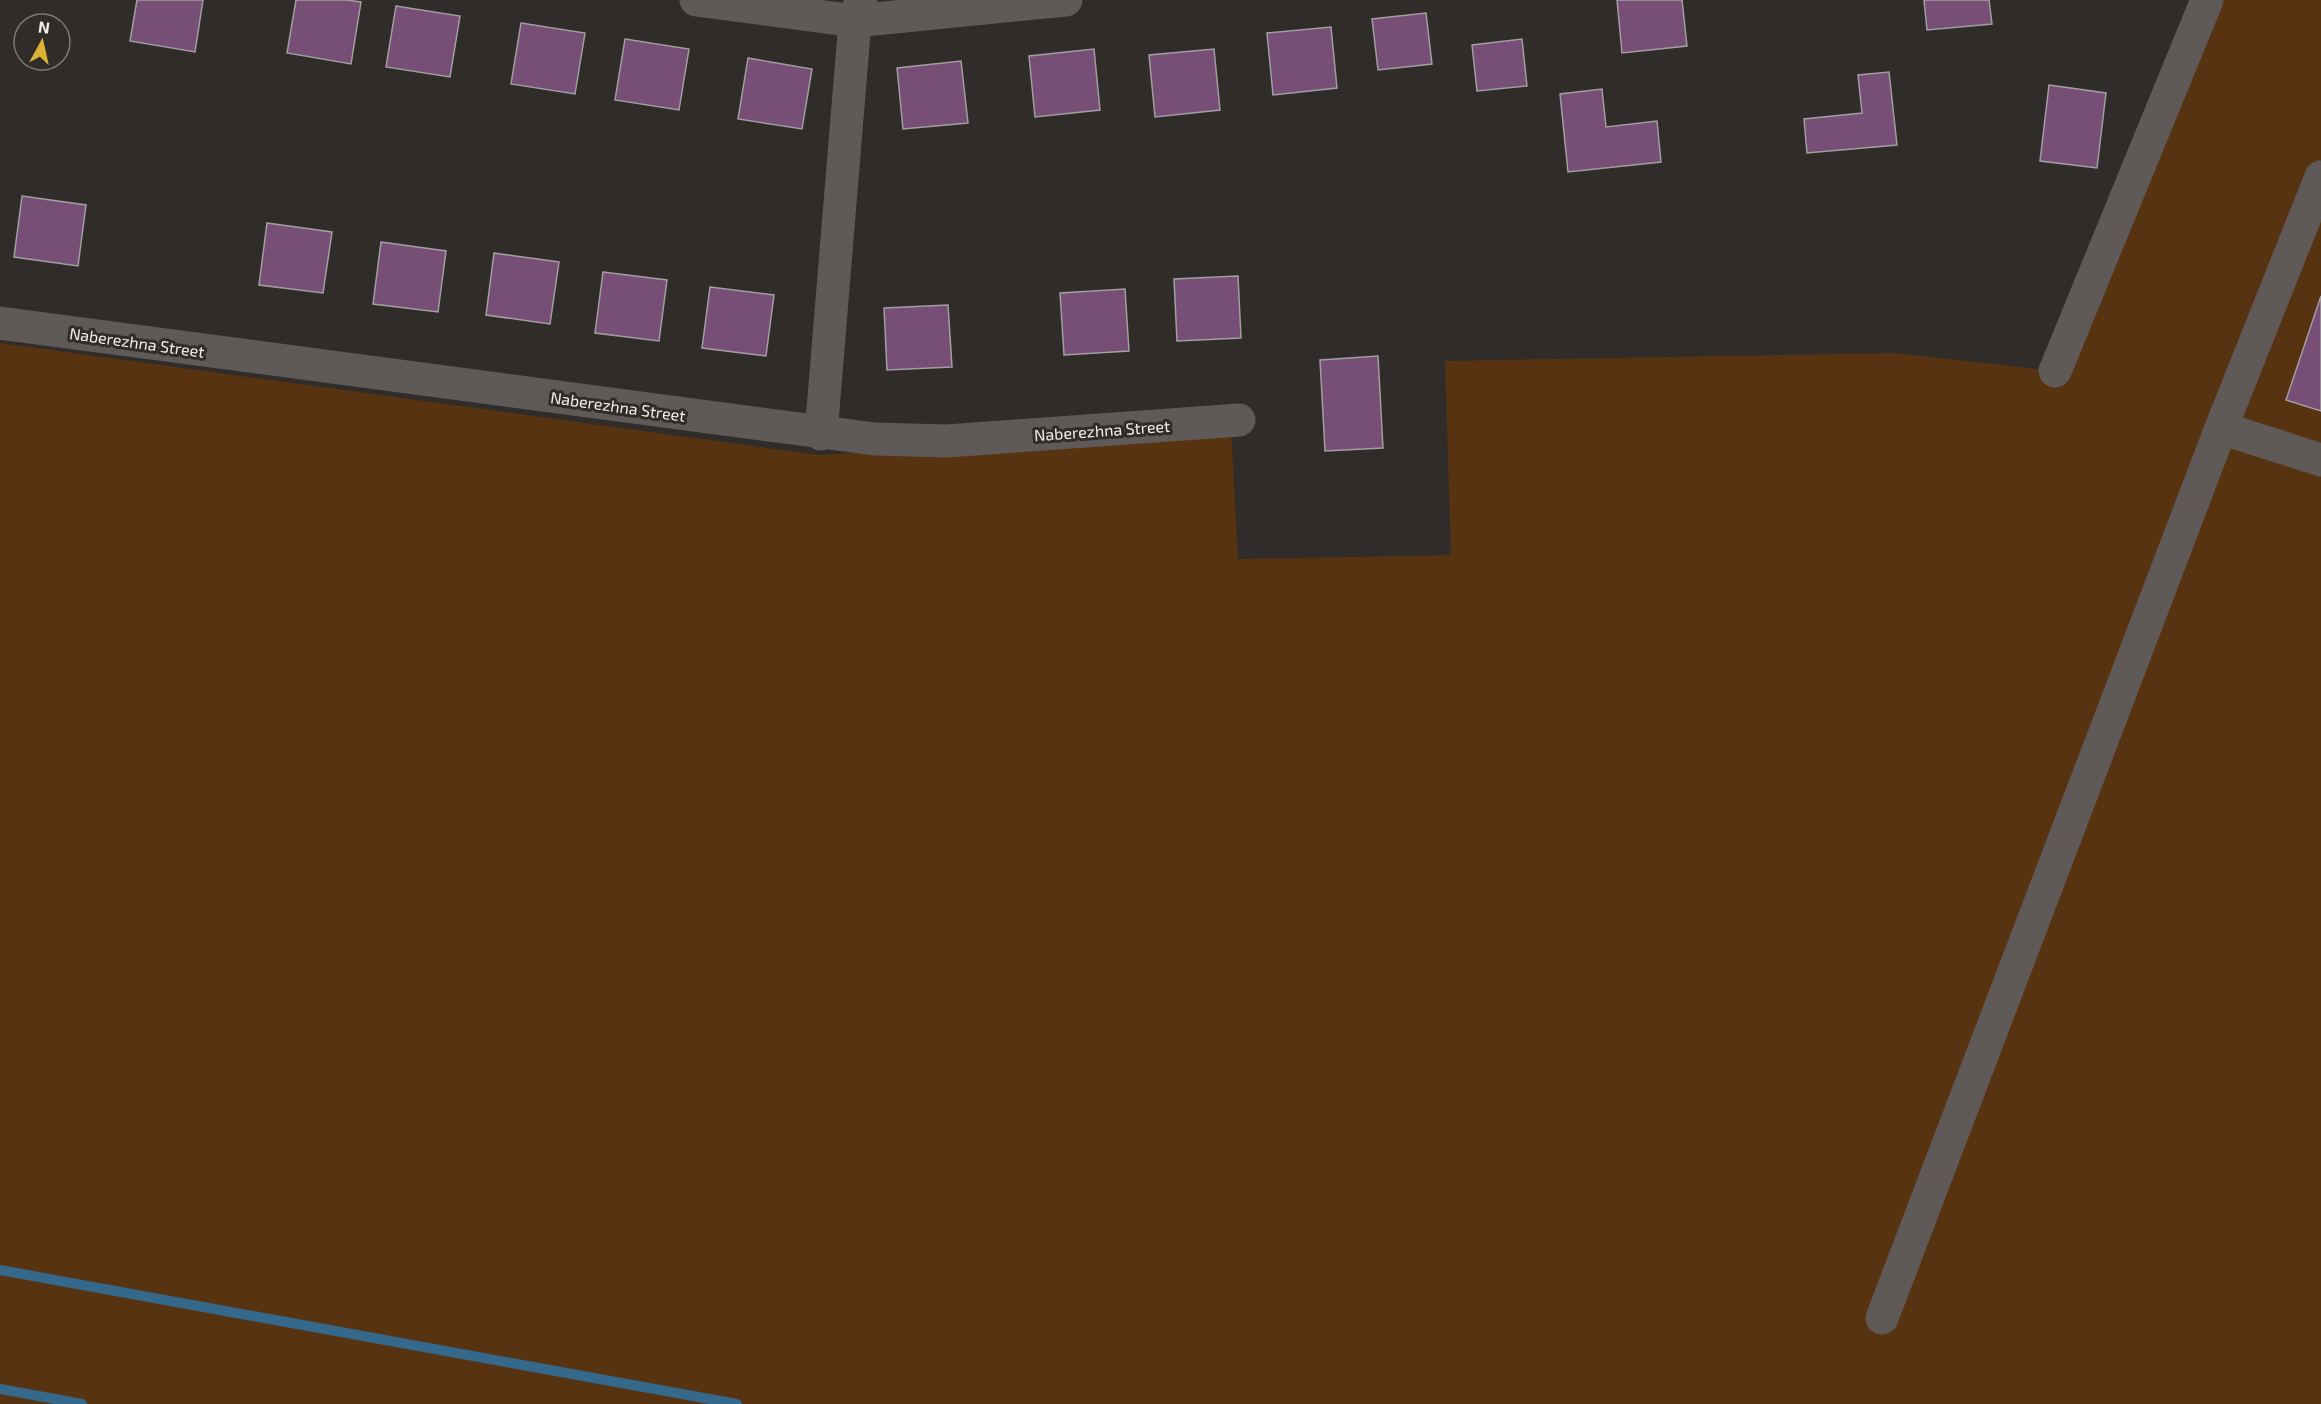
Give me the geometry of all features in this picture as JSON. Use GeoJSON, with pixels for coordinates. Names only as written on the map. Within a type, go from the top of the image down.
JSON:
{"type":"FeatureCollection","features":[{"type":"Feature","properties":{"kind":"street"},"geometry":{"type":"LineString","coordinates":[[696,0],[858,11],[1066,0]]}},
{"type":"Feature","properties":{"kind":"street"},"geometry":{"type":"LineString","coordinates":[[2055,371],[2206,0]]}},
{"type":"Feature","properties":{"kind":"street"},"geometry":{"type":"LineString","coordinates":[[821,434],[858,11]]}},
{"type":"Feature","properties":{"kind":"street"},"geometry":{"type":"LineString","coordinates":[[1882,1318],[2221,428],[2321,177]]}},
{"type":"Feature","properties":{"kind":"street","name":"Naberezhna Street"},"geometry":{"type":"LineString","coordinates":[[0,323],[821,434],[875,439],[946,441],[1239,420]]}},
{"type":"Feature","properties":{"kind":"street"},"geometry":{"type":"LineString","coordinates":[[2221,428],[2321,460]]}},
{"type":"Feature","properties":{"kind":"shaded area"},"geometry":{"type":"Polygon","coordinates":[[[2206,0],[2321,0],[2321,1404],[0,1404],[0,343],[819,455],[1231,429],[1238,559],[1451,555],[1445,361],[1896,353],[2055,371],[2206,0]]]}},
{"type":"Feature","properties":{"kind":"building"},"geometry":{"type":"Polygon","coordinates":[[[137,0],[203,0],[195,52],[130,41],[137,0]]]}},
{"type":"Feature","properties":{"kind":"building"},"geometry":{"type":"Polygon","coordinates":[[[296,0],[361,2],[351,64],[287,53],[296,0]]]}},
{"type":"Feature","properties":{"kind":"building"},"geometry":{"type":"Polygon","coordinates":[[[1617,0],[1682,0],[1687,46],[1622,53],[1617,0]]]}},
{"type":"Feature","properties":{"kind":"building"},"geometry":{"type":"Polygon","coordinates":[[[1924,0],[1989,0],[1992,24],[1927,30],[1924,0]]]}},
{"type":"Feature","properties":{"kind":"building"},"geometry":{"type":"Polygon","coordinates":[[[396,6],[460,16],[450,77],[386,67],[396,6]]]}},
{"type":"Feature","properties":{"kind":"building"},"geometry":{"type":"Polygon","coordinates":[[[1426,13],[1432,64],[1378,70],[1372,19],[1426,13]]]}},
{"type":"Feature","properties":{"kind":"building"},"geometry":{"type":"Polygon","coordinates":[[[521,23],[585,33],[575,94],[511,84],[521,23]]]}},
{"type":"Feature","properties":{"kind":"building"},"geometry":{"type":"Polygon","coordinates":[[[1331,27],[1337,88],[1273,95],[1267,33],[1331,27]]]}},
{"type":"Feature","properties":{"kind":"building"},"geometry":{"type":"Polygon","coordinates":[[[625,39],[689,49],[679,110],[615,100],[625,39]]]}},
{"type":"Feature","properties":{"kind":"building"},"geometry":{"type":"Polygon","coordinates":[[[1522,39],[1527,86],[1477,91],[1472,45],[1522,39]]]}},
{"type":"Feature","properties":{"kind":"building"},"geometry":{"type":"Polygon","coordinates":[[[1094,49],[1100,110],[1035,117],[1029,56],[1094,49]]]}},
{"type":"Feature","properties":{"kind":"building"},"geometry":{"type":"Polygon","coordinates":[[[1214,49],[1220,110],[1155,117],[1149,55],[1214,49]]]}},
{"type":"Feature","properties":{"kind":"building"},"geometry":{"type":"Polygon","coordinates":[[[748,58],[812,69],[802,129],[738,119],[748,58]]]}},
{"type":"Feature","properties":{"kind":"building"},"geometry":{"type":"Polygon","coordinates":[[[961,61],[968,123],[903,129],[897,68],[961,61]]]}},
{"type":"Feature","properties":{"kind":"building"},"geometry":{"type":"Polygon","coordinates":[[[1889,72],[1897,145],[1807,153],[1804,119],[1862,113],[1858,75],[1889,72]]]}},
{"type":"Feature","properties":{"kind":"building"},"geometry":{"type":"Polygon","coordinates":[[[2049,85],[2106,93],[2097,168],[2040,161],[2049,85]]]}},
{"type":"Feature","properties":{"kind":"building"},"geometry":{"type":"Polygon","coordinates":[[[1602,89],[1606,127],[1657,121],[1661,162],[1568,172],[1560,94],[1602,89]]]}},
{"type":"Feature","properties":{"kind":"building"},"geometry":{"type":"Polygon","coordinates":[[[22,196],[86,205],[78,266],[14,257],[22,196]]]}},
{"type":"Feature","properties":{"kind":"building"},"geometry":{"type":"Polygon","coordinates":[[[267,223],[332,232],[323,293],[259,285],[267,223]]]}},
{"type":"Feature","properties":{"kind":"building"},"geometry":{"type":"Polygon","coordinates":[[[381,242],[446,251],[438,312],[373,304],[381,242]]]}},
{"type":"Feature","properties":{"kind":"building"},"geometry":{"type":"Polygon","coordinates":[[[494,253],[559,262],[550,324],[486,315],[494,253]]]}},
{"type":"Feature","properties":{"kind":"building"},"geometry":{"type":"Polygon","coordinates":[[[603,272],[667,280],[659,341],[595,333],[603,272]]]}},
{"type":"Feature","properties":{"kind":"building"},"geometry":{"type":"Polygon","coordinates":[[[1238,276],[1241,338],[1177,341],[1174,279],[1238,276]]]}},
{"type":"Feature","properties":{"kind":"building"},"geometry":{"type":"Polygon","coordinates":[[[710,287],[774,295],[766,356],[702,348],[710,287]]]}},
{"type":"Feature","properties":{"kind":"building"},"geometry":{"type":"Polygon","coordinates":[[[1125,289],[1129,351],[1064,355],[1060,293],[1125,289]]]}},
{"type":"Feature","properties":{"kind":"building"},"geometry":{"type":"Polygon","coordinates":[[[2321,296],[2321,411],[2286,400],[2321,296]]]}},
{"type":"Feature","properties":{"kind":"building"},"geometry":{"type":"Polygon","coordinates":[[[948,305],[952,367],[887,370],[884,308],[948,305]]]}},
{"type":"Feature","properties":{"kind":"building"},"geometry":{"type":"Polygon","coordinates":[[[1378,356],[1383,448],[1325,451],[1320,360],[1378,356]]]}},
{"type":"Feature","properties":{"kind":"waterway"},"geometry":{"type":"LineString","coordinates":[[0,1270],[737,1404]]}},
{"type":"Feature","properties":{"kind":"waterway"},"geometry":{"type":"LineString","coordinates":[[0,1389],[82,1404]]}}]}
